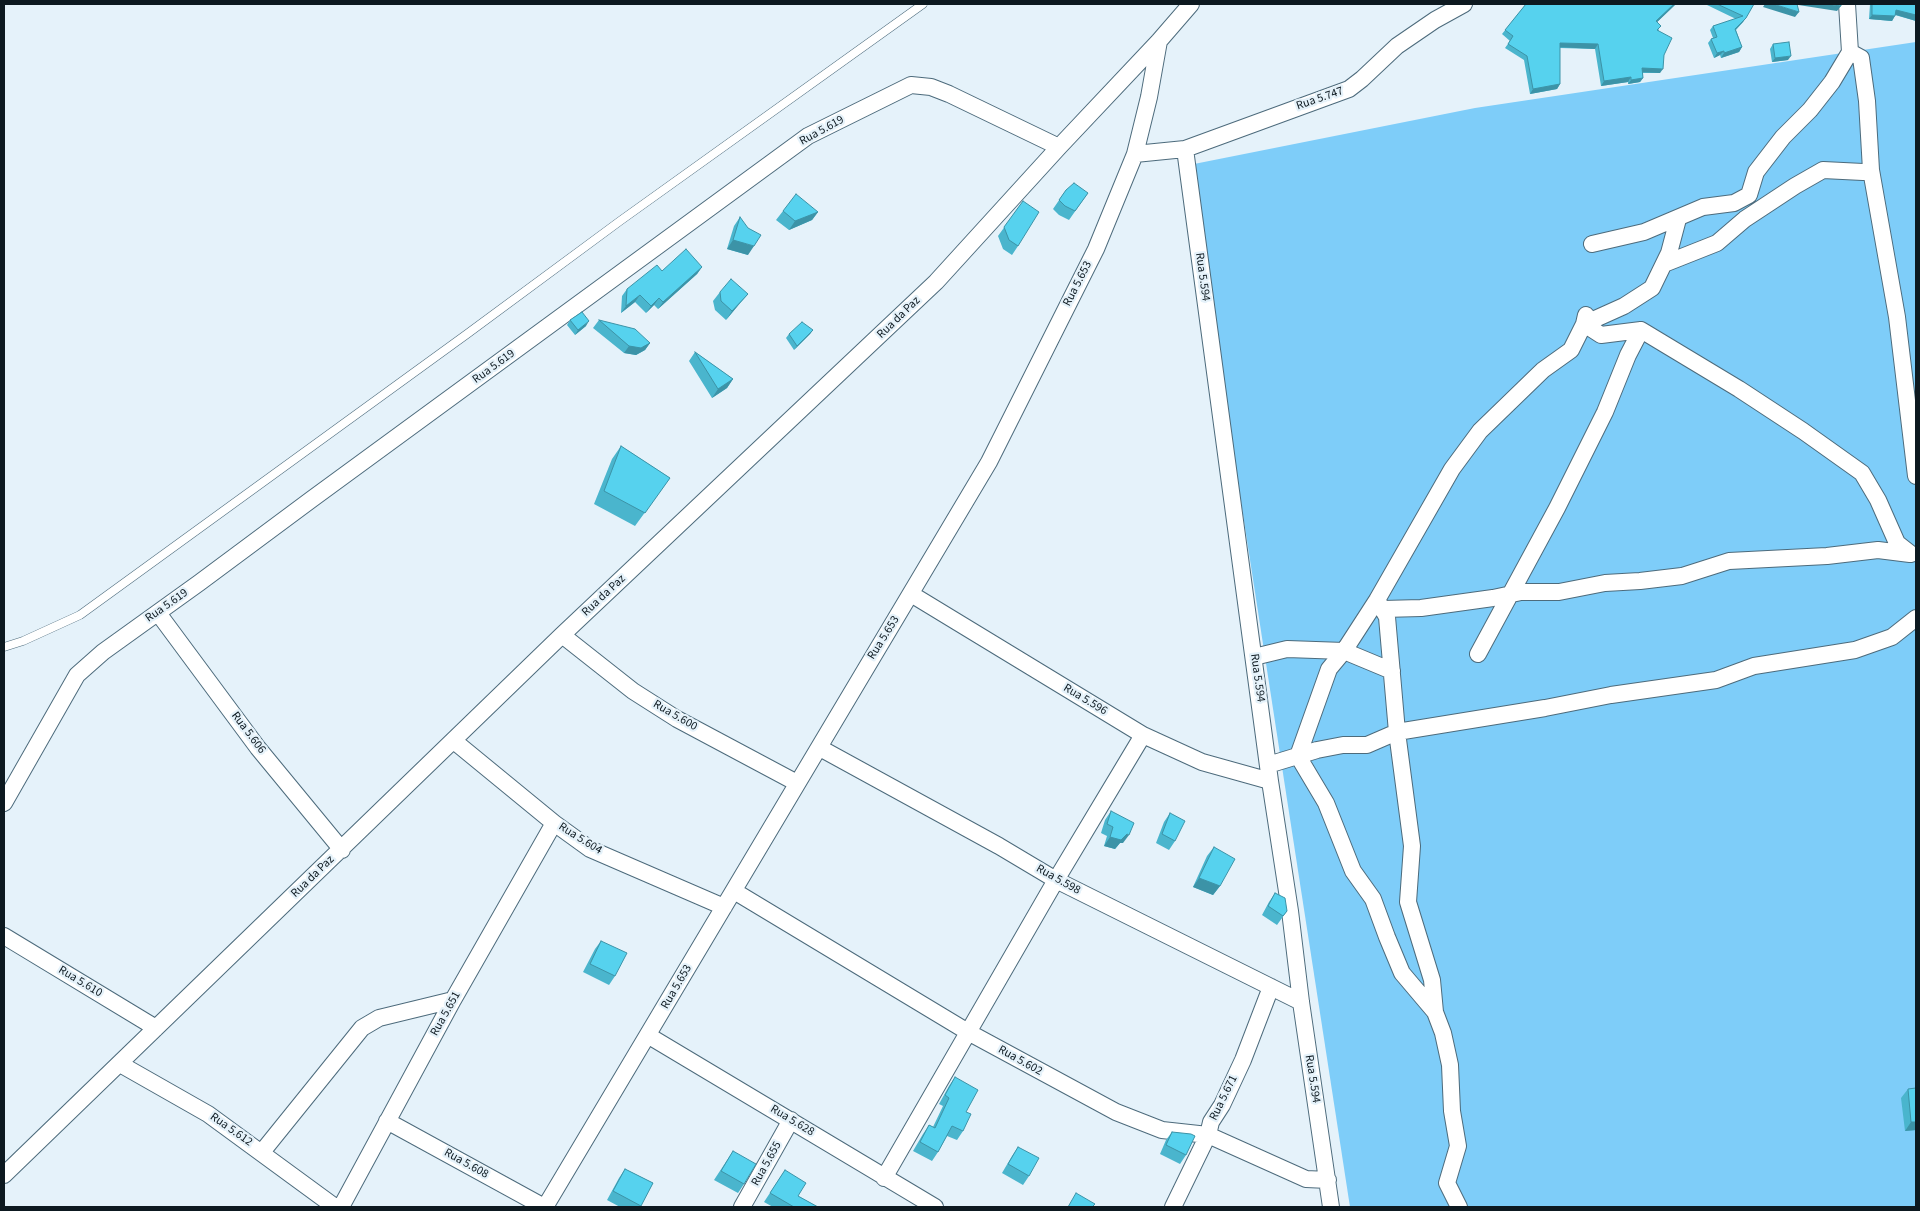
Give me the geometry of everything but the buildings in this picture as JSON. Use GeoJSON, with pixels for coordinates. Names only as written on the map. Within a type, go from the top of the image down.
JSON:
{"type":"FeatureCollection","features":[{"type":"Feature","properties":{"kind":"street","name":"Rua da Paz"},"geometry":{"type":"LineString","coordinates":[[4,1175],[342,850],[562,635],[936,282],[1191,4]]}},
{"type":"Feature","properties":{"kind":"street","name":"Rua 5.747"},"geometry":{"type":"LineString","coordinates":[[1135,154],[1184,148],[1349,89],[1397,46],[1435,20],[1464,4]]}},
{"type":"Feature","properties":{"kind":"street"},"geometry":{"type":"LineString","coordinates":[[1592,244],[1644,232],[1703,207],[1734,203],[1749,195],[1756,172],[1783,137],[1810,110],[1832,82],[1850,52],[1847,4]]}},
{"type":"Feature","properties":{"kind":"street","name":"Rua 5.653"},"geometry":{"type":"LineString","coordinates":[[544,1207],[648,1036],[797,783],[820,748],[851,691],[989,462],[1096,249],[1135,154],[1149,97],[1159,41]]}},
{"type":"Feature","properties":{"kind":"street"},"geometry":{"type":"LineString","coordinates":[[1850,52],[1861,58],[1867,101],[1871,170],[1897,317],[1916,476]]}},
{"type":"Feature","properties":{"kind":"street","name":"Rua 5.619"},"geometry":{"type":"LineString","coordinates":[[4,803],[78,675],[103,652],[808,136],[911,86],[931,87],[949,94],[1059,147]]}},
{"type":"Feature","properties":{"kind":"street","name":"Rua 5.594"},"geometry":{"type":"LineString","coordinates":[[1184,148],[1269,773],[1331,1207]]}},
{"type":"Feature","properties":{"kind":"street"},"geometry":{"type":"LineString","coordinates":[[1664,264],[1717,243],[1746,219],[1795,186],[1823,170],[1863,172],[1871,170]]}},
{"type":"Feature","properties":{"kind":"street"},"geometry":{"type":"LineString","coordinates":[[1298,756],[1329,668],[1344,652],[1380,605],[1452,469],[1480,431],[1543,370],[1571,350],[1585,319],[1624,306],[1652,288],[1669,252],[1678,219]]}},
{"type":"Feature","properties":{"kind":"street"},"geometry":{"type":"LineString","coordinates":[[1585,319],[1601,335],[1641,330],[1739,389],[1862,473],[1878,500],[1897,543],[1913,555]]}},
{"type":"Feature","properties":{"kind":"street"},"geometry":{"type":"LineString","coordinates":[[1478,654],[1557,508],[1605,412],[1628,355],[1641,330]]}},
{"type":"Feature","properties":{"kind":"street"},"geometry":{"type":"LineString","coordinates":[[1380,605],[1421,608],[1521,592],[1559,592],[1605,583],[1682,576],[1729,562],[1827,556],[1878,550],[1913,555]]}},
{"type":"Feature","properties":{"kind":"street","name":"Rua 5.596"},"geometry":{"type":"LineString","coordinates":[[911,594],[1143,735],[1202,762],[1269,773]]}},
{"type":"Feature","properties":{"kind":"street"},"geometry":{"type":"LineString","coordinates":[[1380,605],[1386,617],[1397,732],[1412,846],[1408,902],[1432,980],[1435,1012],[1443,1033],[1450,1065],[1452,1111],[1458,1146],[1447,1183],[1459,1207]]}},
{"type":"Feature","properties":{"kind":"street","name":"Rua 5.606"},"geometry":{"type":"LineString","coordinates":[[158,613],[258,748],[342,850]]}},
{"type":"Feature","properties":{"kind":"street"},"geometry":{"type":"LineString","coordinates":[[1269,773],[1298,756],[1343,745],[1368,745],[1397,732],[1545,708],[1610,695],[1716,680],[1754,666],[1855,650],[1892,636],[1916,618]]}},
{"type":"Feature","properties":{"kind":"street","name":"Rua 5.600"},"geometry":{"type":"LineString","coordinates":[[562,635],[633,691],[677,719],[797,783]]}},
{"type":"Feature","properties":{"kind":"street"},"geometry":{"type":"LineString","coordinates":[[1254,657],[1287,649],[1344,652],[1392,671]]}},
{"type":"Feature","properties":{"kind":"street"},"geometry":{"type":"LineString","coordinates":[[884,1178],[1056,880],[1143,735]]}},
{"type":"Feature","properties":{"kind":"street","name":"Rua 5.604"},"geometry":{"type":"LineString","coordinates":[[454,741],[554,823],[590,848],[724,907]]}},
{"type":"Feature","properties":{"kind":"street","name":"Rua 5.598"},"geometry":{"type":"LineString","coordinates":[[820,748],[999,846],[1056,880],[1301,1002]]}},
{"type":"Feature","properties":{"kind":"street"},"geometry":{"type":"LineString","coordinates":[[1298,756],[1326,803],[1353,871],[1373,899],[1402,973],[1435,1012]]}},
{"type":"Feature","properties":{"kind":"street","name":"Rua 5.651"},"geometry":{"type":"LineString","coordinates":[[340,1207],[554,823]]}},
{"type":"Feature","properties":{"kind":"street","name":"Rua 5.602"},"geometry":{"type":"LineString","coordinates":[[734,890],[968,1032],[1116,1112],[1162,1130],[1208,1135],[1306,1179],[1328,1180]]}},
{"type":"Feature","properties":{"kind":"street","name":"Rua 5.610"},"geometry":{"type":"LineString","coordinates":[[4,936],[156,1028]]}},
{"type":"Feature","properties":{"kind":"street","name":"Rua 5.671"},"geometry":{"type":"LineString","coordinates":[[1173,1207],[1208,1135],[1211,1122],[1222,1105],[1243,1060],[1271,987]]}},
{"type":"Feature","properties":{"kind":"street"},"geometry":{"type":"LineString","coordinates":[[262,1152],[362,1028],[379,1018],[454,1000]]}},
{"type":"Feature","properties":{"kind":"street","name":"Rua 5.628"},"geometry":{"type":"LineString","coordinates":[[648,1036],[935,1207]]}},
{"type":"Feature","properties":{"kind":"street","name":"Rua 5.612"},"geometry":{"type":"LineString","coordinates":[[120,1064],[208,1114],[335,1207]]}},
{"type":"Feature","properties":{"kind":"street","name":"Rua 5.655"},"geometry":{"type":"LineString","coordinates":[[742,1207],[791,1120]]}},
{"type":"Feature","properties":{"kind":"street","name":"Rua 5.608"},"geometry":{"type":"LineString","coordinates":[[387,1121],[544,1207]]}},
{"type":"Feature","properties":{"kind":"lane"},"geometry":{"type":"LineString","coordinates":[[4,647],[23,641],[80,615],[620,221],[923,4]]}},
{"type":"Feature","properties":{"kind":"shaded area"},"geometry":{"type":"Polygon","coordinates":[[[1916,42],[1916,1207],[1350,1207],[1189,165],[1475,108],[1916,42]]]}}]}
